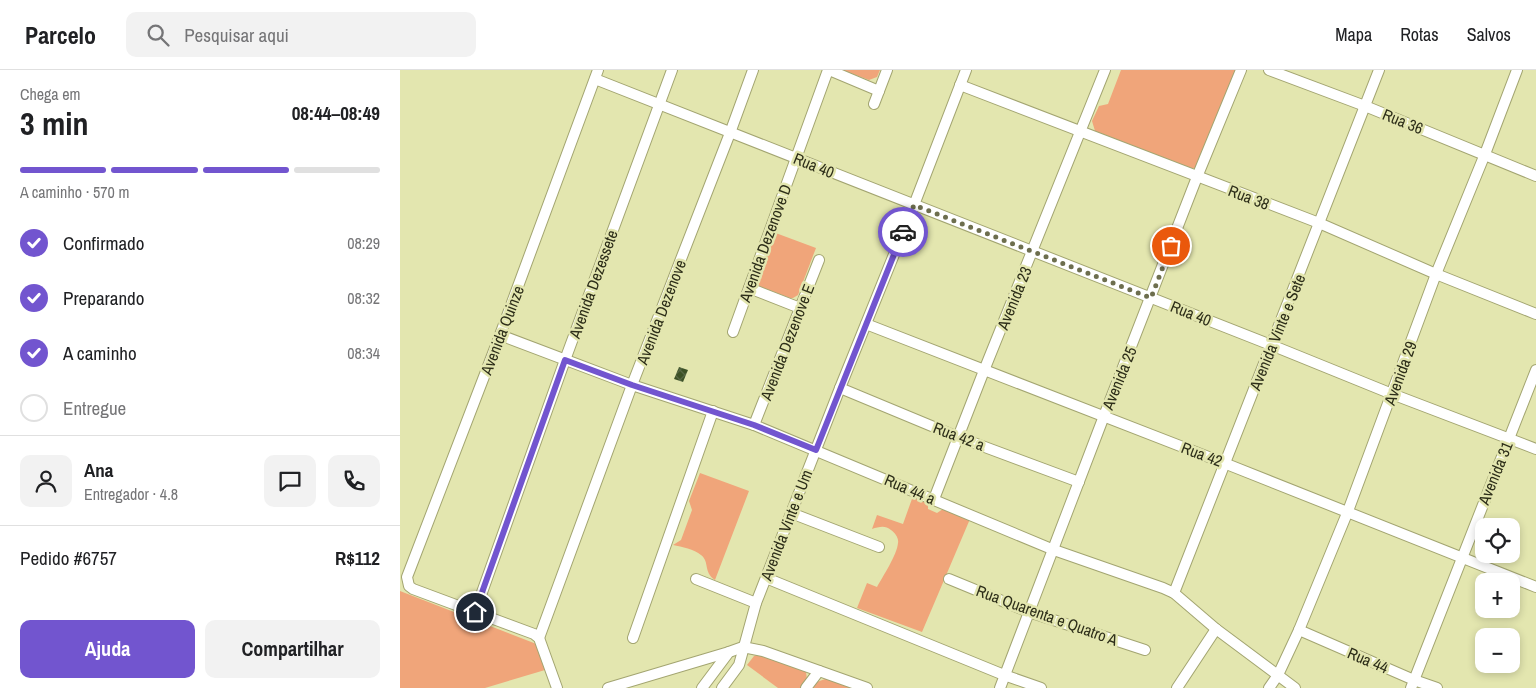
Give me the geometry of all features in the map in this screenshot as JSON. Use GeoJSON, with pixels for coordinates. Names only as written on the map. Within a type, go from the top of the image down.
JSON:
{"type":"FeatureCollection","features":[{"type":"Feature","properties":{"kind":"street","name":"Avenida Dezessete"},"geometry":{"type":"LineString","coordinates":[[475,612],[672,70]]}},
{"type":"Feature","properties":{"kind":"street","name":"Avenida Dezenove"},"geometry":{"type":"LineString","coordinates":[[540,638],[632,385],[753,70]]}},
{"type":"Feature","properties":{"kind":"street"},"geometry":{"type":"LineString","coordinates":[[829,70],[879,91]]}},
{"type":"Feature","properties":{"kind":"street","name":"Avenida Dezenove D"},"geometry":{"type":"LineString","coordinates":[[733,332],[829,70]]}},
{"type":"Feature","properties":{"kind":"street"},"geometry":{"type":"LineString","coordinates":[[874,104],[887,70]]}},
{"type":"Feature","properties":{"kind":"street","name":"Avenida Vinte e Um"},"geometry":{"type":"LineString","coordinates":[[722,688],[739,665],[756,603],[966,70]]}},
{"type":"Feature","properties":{"kind":"street","name":"Avenida 23"},"geometry":{"type":"LineString","coordinates":[[934,499],[1105,70]]}},
{"type":"Feature","properties":{"kind":"street","name":"Avenida 25"},"geometry":{"type":"LineString","coordinates":[[1000,688],[1197,177],[1241,70]]}},
{"type":"Feature","properties":{"kind":"street","name":"Rua 36"},"geometry":{"type":"LineString","coordinates":[[1269,70],[1365,106],[1536,176]]}},
{"type":"Feature","properties":{"kind":"street","name":"Avenida Vinte e Sete"},"geometry":{"type":"LineString","coordinates":[[1174,593],[1379,70]]}},
{"type":"Feature","properties":{"kind":"street","name":"Avenida 29"},"geometry":{"type":"LineString","coordinates":[[1269,688],[1278,675],[1300,630],[1348,511],[1436,274],[1517,70]]}},
{"type":"Feature","properties":{"kind":"street","name":"Rua 40"},"geometry":{"type":"LineString","coordinates":[[597,75],[659,105],[1536,449]]}},
{"type":"Feature","properties":{"kind":"street","name":"Avenida Quinze"},"geometry":{"type":"LineString","coordinates":[[475,612],[413,589],[409,586],[408,577],[597,75]]}},
{"type":"Feature","properties":{"kind":"street","name":"Rua 38"},"geometry":{"type":"LineString","coordinates":[[960,86],[1319,223],[1436,274],[1536,314]]}},
{"type":"Feature","properties":{"kind":"street","name":"Avenida Dezenove E"},"geometry":{"type":"LineString","coordinates":[[754,425],[819,260]]}},
{"type":"Feature","properties":{"kind":"street"},"geometry":{"type":"LineString","coordinates":[[749,288],[800,308]]}},
{"type":"Feature","properties":{"kind":"street","name":"Rua 42"},"geometry":{"type":"LineString","coordinates":[[866,324],[985,368],[1536,587]]}},
{"type":"Feature","properties":{"kind":"street","name":"Rua 44 a"},"geometry":{"type":"LineString","coordinates":[[500,335],[632,385],[754,425],[1054,550],[1174,593],[1216,629],[1295,688]]}},
{"type":"Feature","properties":{"kind":"street","name":"Avenida 31"},"geometry":{"type":"LineString","coordinates":[[1412,684],[1536,370]]}},
{"type":"Feature","properties":{"kind":"street","name":"Rua 42 a"},"geometry":{"type":"LineString","coordinates":[[840,388],[1079,482]]}},
{"type":"Feature","properties":{"kind":"street"},"geometry":{"type":"LineString","coordinates":[[633,638],[713,411]]}},
{"type":"Feature","properties":{"kind":"street"},"geometry":{"type":"LineString","coordinates":[[791,513],[879,548]]}},
{"type":"Feature","properties":{"kind":"street"},"geometry":{"type":"LineString","coordinates":[[766,578],[1004,675],[1041,688]]}},
{"type":"Feature","properties":{"kind":"street"},"geometry":{"type":"LineString","coordinates":[[696,579],[756,603]]}},
{"type":"Feature","properties":{"kind":"street","name":"Rua Quarenta e Quatro A"},"geometry":{"type":"LineString","coordinates":[[949,579],[1029,612],[1145,650]]}},
{"type":"Feature","properties":{"kind":"street"},"geometry":{"type":"LineString","coordinates":[[475,612],[530,632],[540,638],[557,688]]}},
{"type":"Feature","properties":{"kind":"street"},"geometry":{"type":"LineString","coordinates":[[1177,688],[1216,629]]}},
{"type":"Feature","properties":{"kind":"street","name":"Rua 44"},"geometry":{"type":"LineString","coordinates":[[1300,630],[1412,684],[1437,688]]}},
{"type":"Feature","properties":{"kind":"street"},"geometry":{"type":"LineString","coordinates":[[608,688],[743,647],[762,650],[867,688]]}},
{"type":"Feature","properties":{"kind":"street"},"geometry":{"type":"LineString","coordinates":[[702,688],[729,652]]}},
{"type":"Feature","properties":{"kind":"street"},"geometry":{"type":"LineString","coordinates":[[806,688],[819,671]]}},
{"type":"Feature","properties":{"kind":"shaded area"},"geometry":{"type":"Polygon","coordinates":[[[842,70],[880,70],[877,77],[869,80],[842,70]]]}},
{"type":"Feature","properties":{"kind":"shaded area"},"geometry":{"type":"Polygon","coordinates":[[[1121,70],[1237,70],[1196,168],[1191,168],[1095,131],[1092,121],[1099,106],[1108,104],[1121,70]]]}},
{"type":"Feature","properties":{"kind":"shaded area"},"geometry":{"type":"Polygon","coordinates":[[[773,232],[816,248],[798,295],[793,298],[759,286],[757,279],[773,232]]]}},
{"type":"Feature","properties":{"kind":"shaded area"},"geometry":{"type":"Polygon","coordinates":[[[700,473],[749,491],[715,580],[709,574],[704,558],[701,555],[673,545],[681,540],[692,510],[689,501],[700,473]]]}},
{"type":"Feature","properties":{"kind":"shaded area"},"geometry":{"type":"Polygon","coordinates":[[[913,496],[924,500],[928,509],[937,513],[943,509],[970,519],[922,632],[857,608],[867,583],[877,587],[897,548],[898,539],[889,528],[880,527],[872,529],[877,515],[903,524],[913,496]]]}},
{"type":"Feature","properties":{"kind":"shaded area"},"geometry":{"type":"Polygon","coordinates":[[[400,591],[539,645],[545,670],[485,688],[400,688],[400,591]]]}},
{"type":"Feature","properties":{"kind":"shaded area"},"geometry":{"type":"Polygon","coordinates":[[[761,654],[806,672],[807,680],[802,688],[778,688],[747,665],[754,656],[761,654]]]}},
{"type":"Feature","properties":{"kind":"shaded area"},"geometry":{"type":"Polygon","coordinates":[[[825,679],[853,688],[812,688],[817,682],[825,679]]]}},
{"type":"Feature","properties":{"kind":"building"},"geometry":{"type":"Polygon","coordinates":[[[679,367],[688,370],[683,382],[674,379],[679,367]]]}},
{"type":"Feature","properties":{"kind":"way so far"},"geometry":{"type":"LineString","coordinates":[[903,232],[914,205],[1151,298],[1171,246]]}},
{"type":"Feature","properties":{"kind":"route"},"geometry":{"type":"LineString","coordinates":[[475,612],[565,360],[632,385],[754,425],[816,450],[903,232]]}}]}
